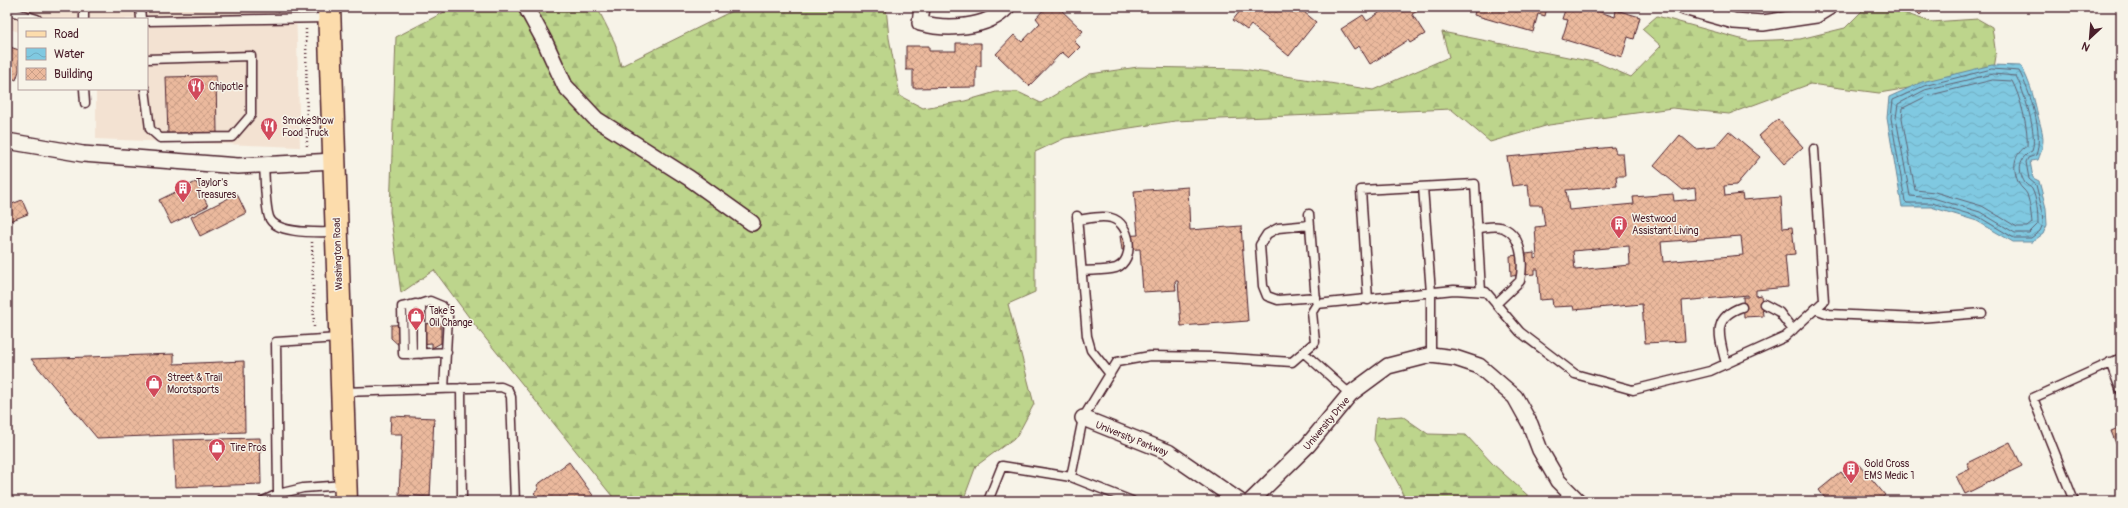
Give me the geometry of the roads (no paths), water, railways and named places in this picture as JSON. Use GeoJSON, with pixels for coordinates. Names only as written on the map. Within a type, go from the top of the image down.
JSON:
{"type":"FeatureCollection","features":[{"type":"Feature","properties":{"kind":"main road","name":"Washington Road"},"geometry":{"type":"LineString","coordinates":[[329,13],[346,493]]}},
{"type":"Feature","properties":{"kind":"street"},"geometry":{"type":"LineString","coordinates":[[526,7],[545,42],[565,86],[596,119],[688,178],[752,223]]}},
{"type":"Feature","properties":{"kind":"street"},"geometry":{"type":"LineString","coordinates":[[922,7],[920,23],[937,27],[978,24],[1001,13],[1007,7]]}},
{"type":"Feature","properties":{"kind":"street"},"geometry":{"type":"LineString","coordinates":[[1684,7],[1734,21],[1763,23],[1816,15],[1829,7]]}},
{"type":"Feature","properties":{"kind":"street"},"geometry":{"type":"LineString","coordinates":[[8,139],[83,154],[238,166],[334,161]]}},
{"type":"Feature","properties":{"kind":"street","name":"University Drive"},"geometry":{"type":"LineString","coordinates":[[1251,501],[1308,445],[1350,394],[1388,366],[1431,355],[1455,358],[1479,366],[1515,397],[1530,424],[1540,450],[1558,481],[1578,501]]}},
{"type":"Feature","properties":{"kind":"street","name":"University Parkway"},"geometry":{"type":"LineString","coordinates":[[1083,418],[1168,452],[1239,501]]}},
{"type":"Feature","properties":{"kind":"lane"},"geometry":{"type":"LineString","coordinates":[[84,7],[84,18]]}},
{"type":"Feature","properties":{"kind":"lane"},"geometry":{"type":"LineString","coordinates":[[140,7],[141,18]]}},
{"type":"Feature","properties":{"kind":"lane"},"geometry":{"type":"LineString","coordinates":[[7,10],[34,18]]}},
{"type":"Feature","properties":{"kind":"lane"},"geometry":{"type":"LineString","coordinates":[[148,21],[306,19],[329,13]]}},
{"type":"Feature","properties":{"kind":"lane"},"geometry":{"type":"LineString","coordinates":[[145,90],[150,129],[160,138],[232,137],[251,115],[251,56],[148,59]]}},
{"type":"Feature","properties":{"kind":"lane"},"geometry":{"type":"LineString","coordinates":[[84,90],[84,103]]}},
{"type":"Feature","properties":{"kind":"lane"},"geometry":{"type":"LineString","coordinates":[[1310,225],[1278,228],[1267,234],[1260,245],[1263,286],[1268,296],[1278,300],[1316,301],[1368,300],[1454,290],[1486,292],[1520,332],[1575,374],[1633,390],[1710,371],[1726,364],[1785,336],[1824,301],[1814,149]]}},
{"type":"Feature","properties":{"kind":"lane"},"geometry":{"type":"LineString","coordinates":[[264,164],[269,218],[277,226],[298,231],[337,232]]}},
{"type":"Feature","properties":{"kind":"lane"},"geometry":{"type":"LineString","coordinates":[[1368,300],[1361,190],[1475,184],[1481,292]]}},
{"type":"Feature","properties":{"kind":"lane"},"geometry":{"type":"LineString","coordinates":[[1423,187],[1432,293],[1431,355]]}},
{"type":"Feature","properties":{"kind":"lane"},"geometry":{"type":"LineString","coordinates":[[1070,477],[1083,418],[1117,362],[1150,356],[1214,357],[1292,362],[1315,342],[1312,312],[1316,301],[1309,214]]}},
{"type":"Feature","properties":{"kind":"lane"},"geometry":{"type":"LineString","coordinates":[[1082,271],[1115,268],[1122,264],[1128,256],[1129,246],[1125,228],[1118,221],[1111,218],[1077,218],[1088,336],[1091,350],[1110,374]]}},
{"type":"Feature","properties":{"kind":"lane"},"geometry":{"type":"LineString","coordinates":[[1477,228],[1499,226],[1514,236],[1518,243],[1520,282],[1496,304]]}},
{"type":"Feature","properties":{"kind":"lane"},"geometry":{"type":"LineString","coordinates":[[444,389],[447,352],[448,318],[442,306],[430,301],[411,307],[412,354],[447,352]]}},
{"type":"Feature","properties":{"kind":"lane"},"geometry":{"type":"LineString","coordinates":[[421,354],[421,305],[430,301]]}},
{"type":"Feature","properties":{"kind":"lane"},"geometry":{"type":"LineString","coordinates":[[1764,304],[1779,312],[1792,330]]}},
{"type":"Feature","properties":{"kind":"lane"},"geometry":{"type":"LineString","coordinates":[[1726,364],[1719,335],[1719,327],[1728,314],[1742,307]]}},
{"type":"Feature","properties":{"kind":"lane"},"geometry":{"type":"LineString","coordinates":[[1815,309],[1829,314],[1919,318],[1982,313]]}},
{"type":"Feature","properties":{"kind":"lane"},"geometry":{"type":"LineString","coordinates":[[278,494],[276,342],[340,338]]}},
{"type":"Feature","properties":{"kind":"lane"},"geometry":{"type":"LineString","coordinates":[[1303,352],[1350,394]]}},
{"type":"Feature","properties":{"kind":"lane"},"geometry":{"type":"LineString","coordinates":[[2074,501],[2033,398],[2121,358]]}},
{"type":"Feature","properties":{"kind":"lane"},"geometry":{"type":"LineString","coordinates":[[2110,362],[2121,391]]}},
{"type":"Feature","properties":{"kind":"lane"},"geometry":{"type":"LineString","coordinates":[[342,392],[501,387],[508,390],[511,397],[515,501]]}},
{"type":"Feature","properties":{"kind":"lane"},"geometry":{"type":"LineString","coordinates":[[461,388],[462,500]]}},
{"type":"Feature","properties":{"kind":"lane"},"geometry":{"type":"LineString","coordinates":[[988,501],[1002,466],[1070,477],[1132,501]]}},
{"type":"Feature","properties":{"kind":"lane"},"geometry":{"type":"LineString","coordinates":[[263,501],[278,494],[303,488],[346,493]]}},
{"type":"Feature","properties":{"kind":"water"},"geometry":{"type":"Polygon","coordinates":[[[1992,65],[2021,66],[2031,90],[2041,128],[2043,142],[2041,153],[2038,160],[2030,161],[2033,178],[2039,181],[2046,208],[2047,225],[2043,234],[2032,242],[2013,242],[1977,221],[1931,207],[1902,207],[1887,118],[1889,97],[1922,82],[1992,65]]]}},
{"type":"Feature","properties":{"kind":"place","name":"Chipotle"},"geometry":{"type":"Point","coordinates":[196,101]}},
{"type":"Feature","properties":{"kind":"place","name":"SmokeShow Food Truck"},"geometry":{"type":"Point","coordinates":[269,141]}},
{"type":"Feature","properties":{"kind":"place","name":"Taylor's Treasures"},"geometry":{"type":"Point","coordinates":[183,203]}},
{"type":"Feature","properties":{"kind":"place","name":"Westwood Assistant Living"},"geometry":{"type":"Point","coordinates":[1619,239]}},
{"type":"Feature","properties":{"kind":"place","name":"Take 5 Oil Change"},"geometry":{"type":"Point","coordinates":[416,331]}},
{"type":"Feature","properties":{"kind":"place","name":"Street & Trail Morotsports"},"geometry":{"type":"Point","coordinates":[154,398]}},
{"type":"Feature","properties":{"kind":"place","name":"Tire Pros"},"geometry":{"type":"Point","coordinates":[217,462]}},
{"type":"Feature","properties":{"kind":"place","name":"Gold Cross EMS Medic 1"},"geometry":{"type":"Point","coordinates":[1851,484]}}]}
